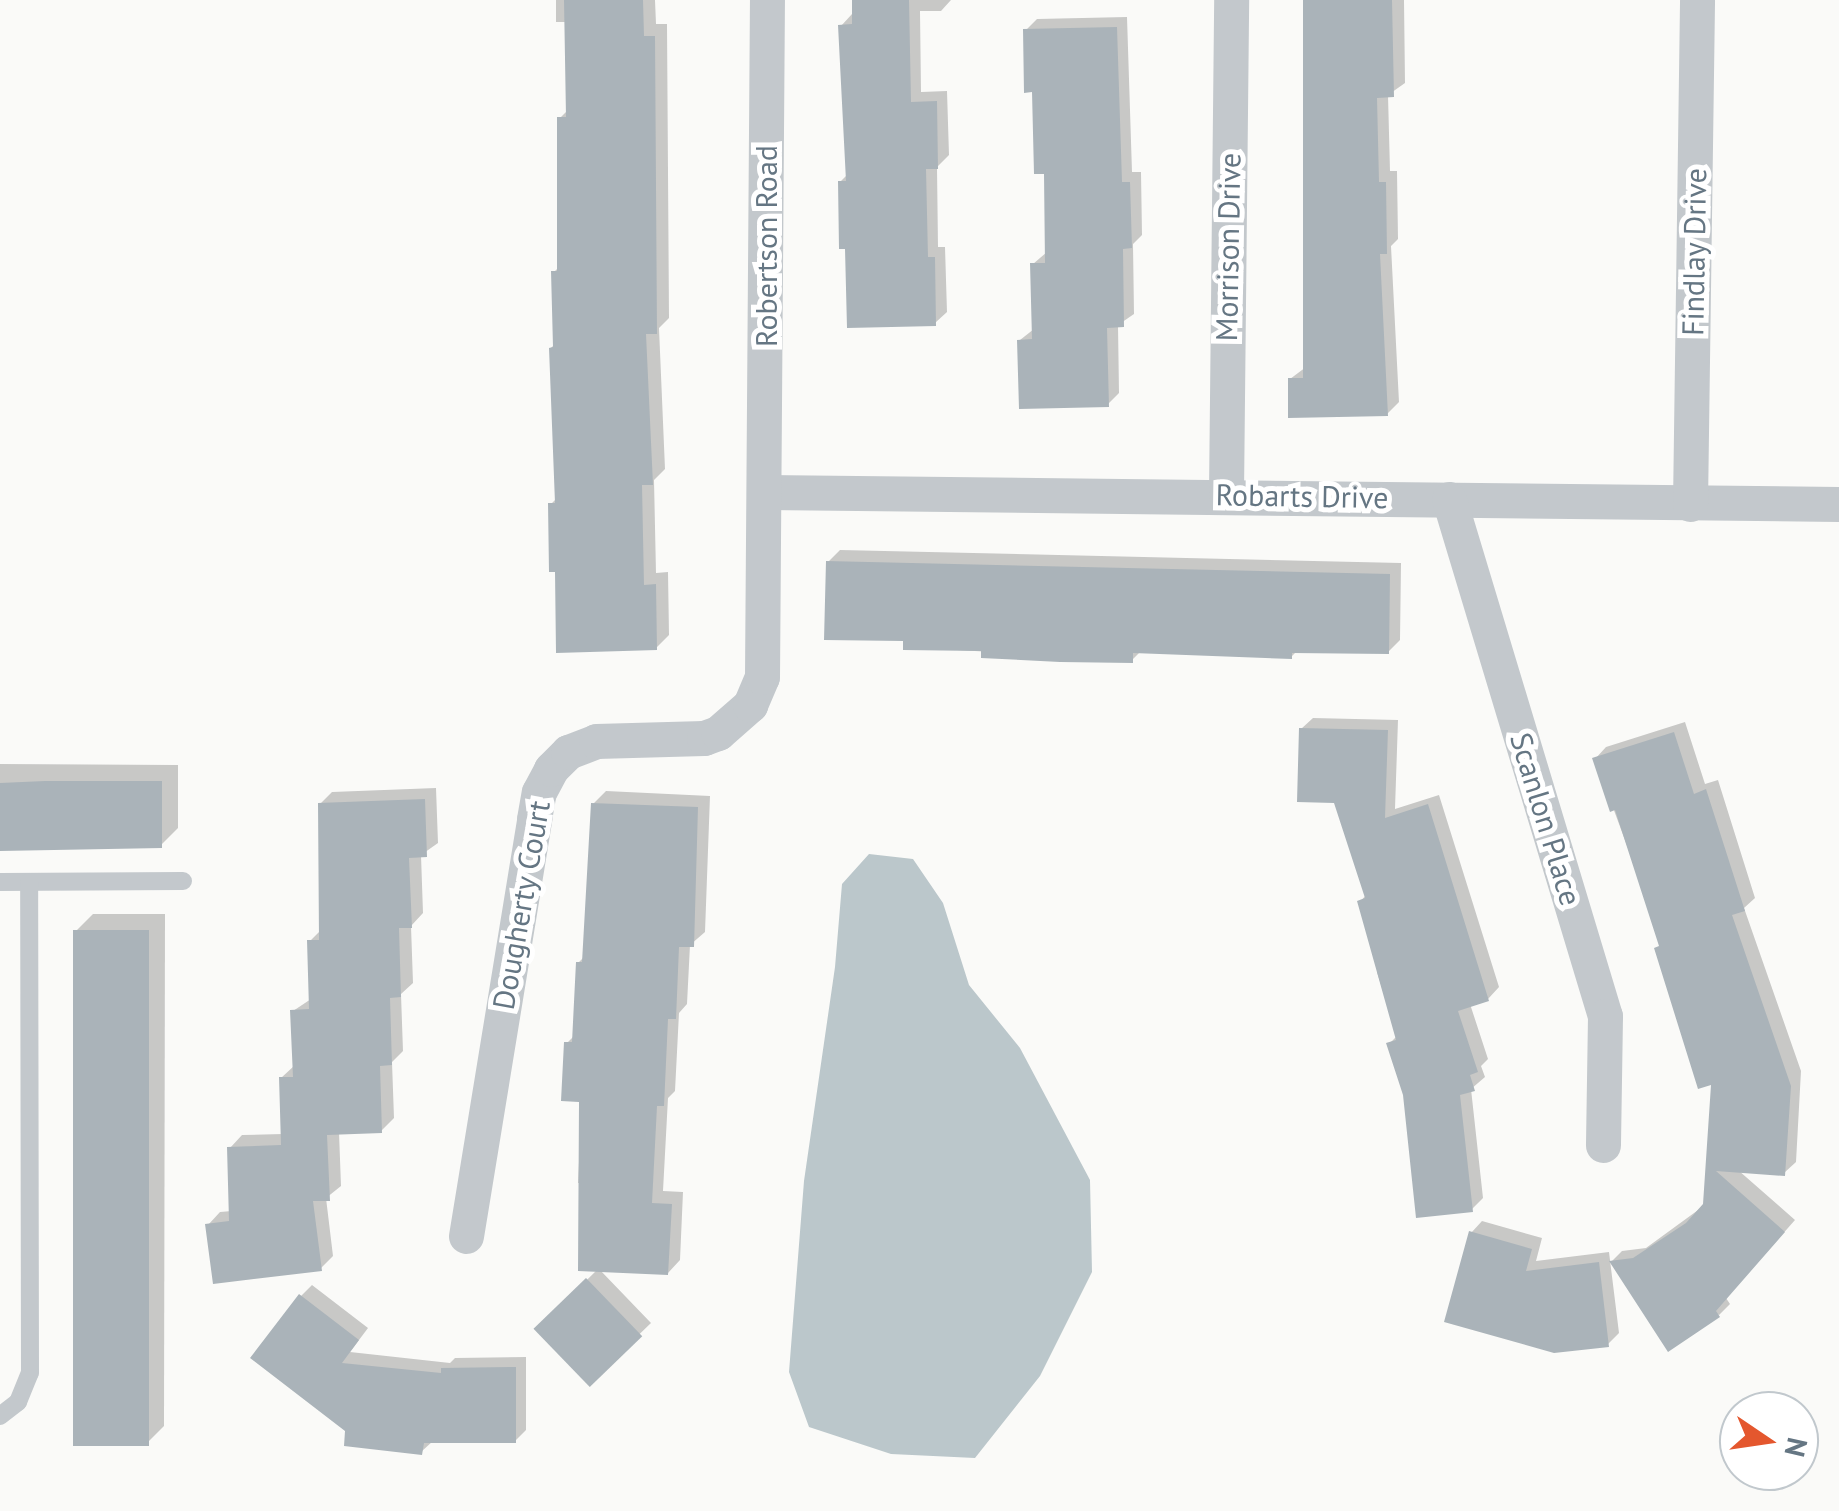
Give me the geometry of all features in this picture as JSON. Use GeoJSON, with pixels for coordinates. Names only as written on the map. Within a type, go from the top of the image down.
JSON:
{"type":"FeatureCollection","features":[{"type":"Feature","properties":{"kind":"street","name":"Robertson Road"},"geometry":{"type":"LineString","coordinates":[[765,492],[768,0]]}},
{"type":"Feature","properties":{"kind":"street","name":"Morrison Drive"},"geometry":{"type":"LineString","coordinates":[[1226,494],[1231,0]]}},
{"type":"Feature","properties":{"kind":"street","name":"Findlay Drive"},"geometry":{"type":"LineString","coordinates":[[1690,504],[1698,0]]}},
{"type":"Feature","properties":{"kind":"street","name":"Robarts Drive"},"geometry":{"type":"LineString","coordinates":[[765,492],[1226,494],[1839,504]]}},
{"type":"Feature","properties":{"kind":"street","name":"Dougherty Court"},"geometry":{"type":"LineString","coordinates":[[466,1236],[539,792],[551,770],[568,752],[596,741],[704,738],[729,726],[750,705],[762,678],[765,492]]}},
{"type":"Feature","properties":{"kind":"street","name":"Scanlon Place"},"geometry":{"type":"LineString","coordinates":[[1449,499],[1605,1016],[1603,1145]]}},
{"type":"Feature","properties":{"kind":"lane"},"geometry":{"type":"LineString","coordinates":[[0,882],[184,881]]}},
{"type":"Feature","properties":{"kind":"lane"},"geometry":{"type":"LineString","coordinates":[[0,1416],[18,1402],[30,1373],[29,882]]}},
{"type":"Feature","properties":{"kind":"shaded area"},"geometry":{"type":"Polygon","coordinates":[[[869,854],[913,859],[943,903],[969,985],[1020,1048],[1090,1180],[1092,1272],[1040,1376],[975,1458],[891,1454],[809,1427],[789,1372],[804,1181],[835,967],[842,884],[869,854]]]}},
{"type":"Feature","properties":{"kind":"building"},"geometry":{"type":"Polygon","coordinates":[[[564,0],[643,0],[644,36],[655,36],[657,334],[646,334],[653,485],[642,485],[644,585],[656,584],[657,650],[556,653],[555,572],[549,572],[548,503],[555,503],[549,348],[553,347],[551,271],[557,271],[557,117],[566,117],[564,0]]]}},
{"type":"Feature","properties":{"kind":"building"},"geometry":{"type":"Polygon","coordinates":[[[852,0],[909,0],[911,102],[937,101],[938,169],[926,169],[928,257],[935,257],[936,326],[847,328],[845,249],[839,249],[838,181],[846,181],[838,25],[852,24],[852,0]]]}},
{"type":"Feature","properties":{"kind":"building"},"geometry":{"type":"Polygon","coordinates":[[[1303,0],[1392,0],[1394,97],[1377,98],[1379,182],[1386,182],[1387,254],[1380,254],[1388,416],[1288,418],[1288,378],[1303,378],[1303,0]]]}},
{"type":"Feature","properties":{"kind":"building"},"geometry":{"type":"Polygon","coordinates":[[[1117,27],[1122,182],[1130,182],[1132,248],[1123,249],[1124,327],[1107,328],[1109,407],[1019,409],[1017,340],[1032,339],[1030,263],[1045,263],[1044,174],[1034,174],[1032,92],[1024,93],[1023,29],[1117,27]]]}},
{"type":"Feature","properties":{"kind":"building"},"geometry":{"type":"Polygon","coordinates":[[[826,561],[1390,574],[1389,654],[1292,653],[1292,659],[1133,653],[1133,663],[1060,662],[981,658],[981,651],[903,650],[903,641],[824,640],[826,561]]]}},
{"type":"Feature","properties":{"kind":"building"},"geometry":{"type":"Polygon","coordinates":[[[1299,728],[1388,730],[1385,818],[1428,804],[1489,1001],[1458,1011],[1478,1072],[1470,1075],[1475,1091],[1460,1095],[1473,1212],[1416,1218],[1403,1095],[1386,1043],[1396,1040],[1357,901],[1365,898],[1334,803],[1297,802],[1299,728]]]}},
{"type":"Feature","properties":{"kind":"building"},"geometry":{"type":"Polygon","coordinates":[[[1674,732],[1694,794],[1706,789],[1745,911],[1732,915],[1791,1086],[1785,1176],[1716,1171],[1785,1232],[1716,1311],[1720,1317],[1668,1352],[1609,1261],[1633,1258],[1686,1223],[1703,1204],[1711,1085],[1698,1089],[1654,948],[1659,946],[1615,810],[1610,812],[1592,758],[1674,732]]]}},
{"type":"Feature","properties":{"kind":"building"},"geometry":{"type":"Polygon","coordinates":[[[162,781],[162,848],[0,851],[0,783],[162,781]]]}},
{"type":"Feature","properties":{"kind":"building"},"geometry":{"type":"Polygon","coordinates":[[[425,799],[427,857],[409,858],[412,928],[399,928],[401,997],[390,998],[392,1065],[380,1066],[382,1133],[327,1135],[330,1201],[313,1201],[322,1271],[213,1284],[205,1224],[229,1221],[227,1147],[281,1145],[279,1077],[293,1077],[290,1010],[309,1009],[307,940],[319,940],[318,803],[425,799]]]}},
{"type":"Feature","properties":{"kind":"building"},"geometry":{"type":"Polygon","coordinates":[[[591,803],[698,807],[694,947],[679,947],[676,1019],[668,1019],[664,1106],[657,1106],[652,1203],[672,1204],[668,1275],[578,1271],[579,1102],[561,1101],[564,1042],[572,1042],[576,962],[582,962],[591,803]]]}},
{"type":"Feature","properties":{"kind":"building"},"geometry":{"type":"Polygon","coordinates":[[[73,930],[149,930],[149,1446],[73,1446],[73,930]]]}},
{"type":"Feature","properties":{"kind":"building"},"geometry":{"type":"Polygon","coordinates":[[[1469,1231],[1532,1249],[1526,1271],[1599,1262],[1609,1347],[1554,1353],[1444,1322],[1469,1231]]]}},
{"type":"Feature","properties":{"kind":"building"},"geometry":{"type":"Polygon","coordinates":[[[586,1278],[642,1336],[590,1387],[533,1329],[586,1278]]]}},
{"type":"Feature","properties":{"kind":"building"},"geometry":{"type":"Polygon","coordinates":[[[299,1294],[359,1340],[342,1363],[441,1373],[441,1368],[516,1367],[516,1443],[424,1443],[422,1455],[344,1446],[345,1431],[250,1358],[299,1294]]]}}]}
